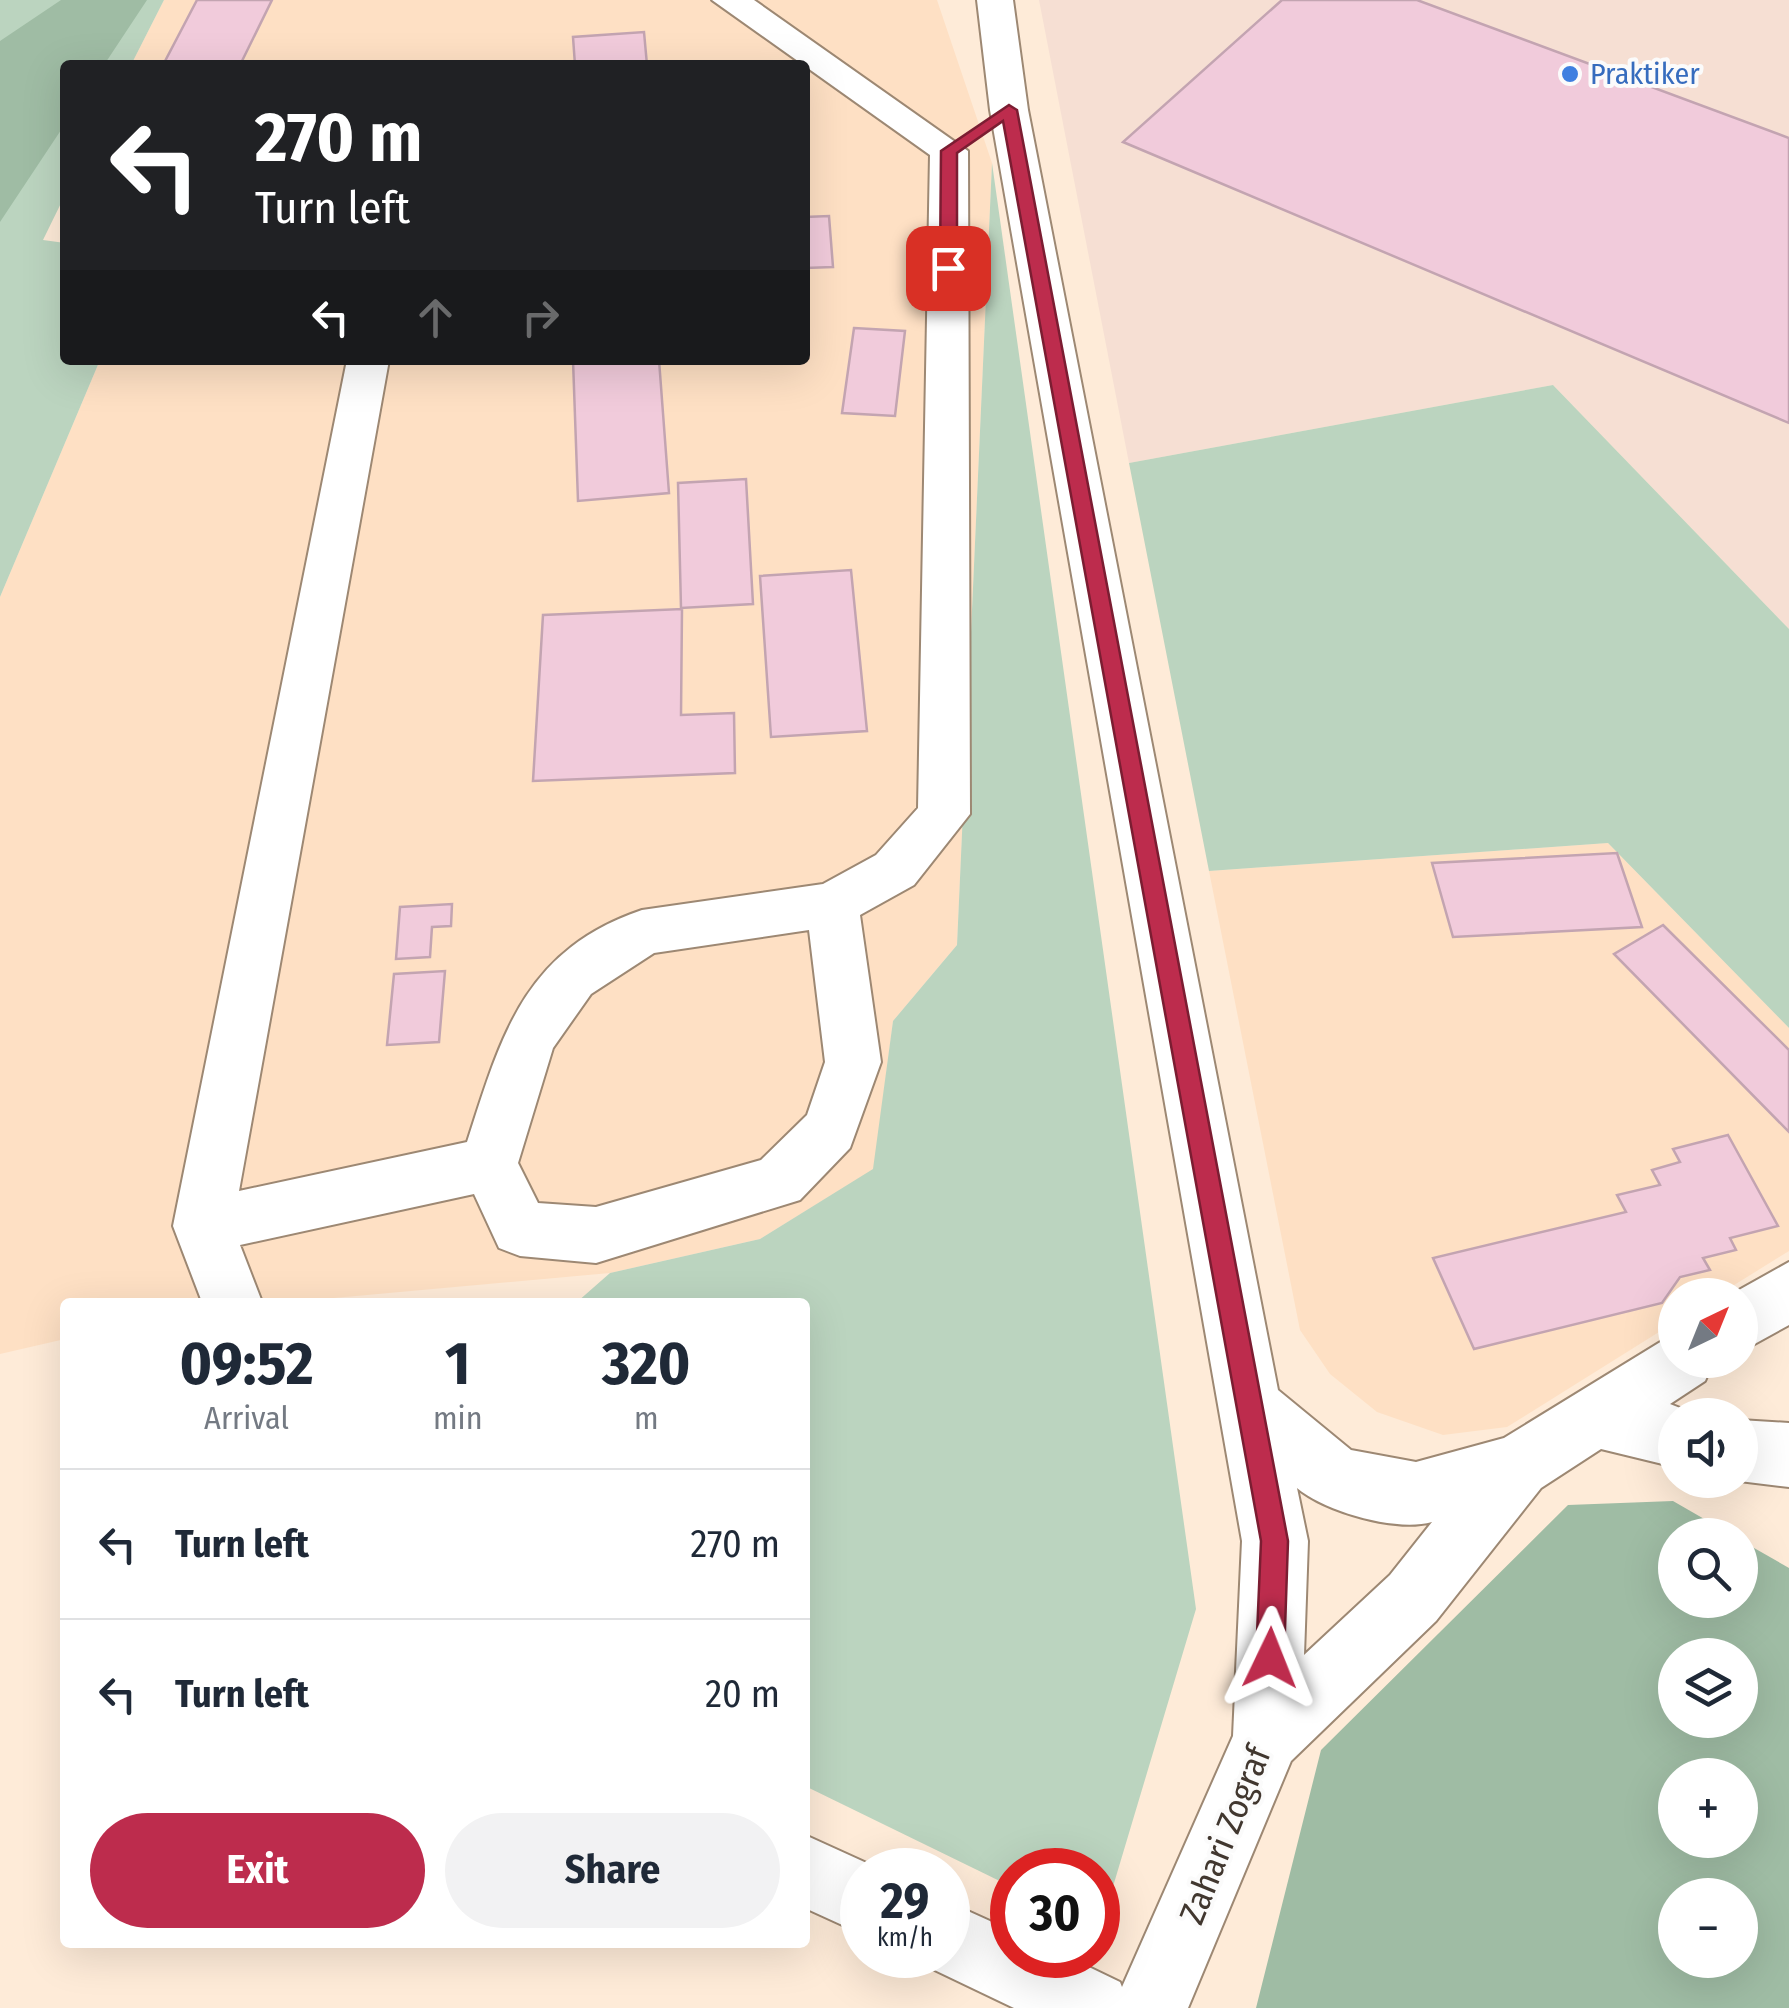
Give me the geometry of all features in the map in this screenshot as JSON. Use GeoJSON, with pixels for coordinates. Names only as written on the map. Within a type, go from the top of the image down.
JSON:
{"type":"FeatureCollection","features":[{"type":"Feature","properties":{"kind":"street"},"geometry":{"type":"LineString","coordinates":[[730,0],[949,151]]}},
{"type":"Feature","properties":{"kind":"street","name":"Zahari Zograf"},"geometry":{"type":"LineString","coordinates":[[995,0],[1009,110],[1275,1541],[1267,1737],[1151,2008]]}},
{"type":"Feature","properties":{"kind":"street"},"geometry":{"type":"LineString","coordinates":[[949,151],[1009,110]]}},
{"type":"Feature","properties":{"kind":"street"},"geometry":{"type":"LineString","coordinates":[[832,904],[853,1062],[830,1130],[779,1181],[596,1235],[520,1229],[489,1164],[528,1038],[572,978],[642,932],[832,904],[895,870],[944,814],[949,151]]}},
{"type":"Feature","properties":{"kind":"street"},"geometry":{"type":"LineString","coordinates":[[230,1298],[203,1226],[367,365]]}},
{"type":"Feature","properties":{"kind":"street"},"geometry":{"type":"LineString","coordinates":[[203,1226],[489,1164]]}},
{"type":"Feature","properties":{"kind":"street"},"geometry":{"type":"LineString","coordinates":[[1758,1311],[1789,1291]]}},
{"type":"Feature","properties":{"kind":"street"},"geometry":{"type":"LineString","coordinates":[[1248,1406],[1336,1479],[1416,1494],[1518,1466],[1658,1376]]}},
{"type":"Feature","properties":{"kind":"street"},"geometry":{"type":"LineString","coordinates":[[1595,1417],[1658,1432]]}},
{"type":"Feature","properties":{"kind":"street"},"geometry":{"type":"LineString","coordinates":[[1758,1453],[1789,1455]]}},
{"type":"Feature","properties":{"kind":"street"},"geometry":{"type":"LineString","coordinates":[[1267,1737],[1413,1598],[1518,1466]]}},
{"type":"Feature","properties":{"kind":"street"},"geometry":{"type":"LineString","coordinates":[[810,1872],[840,1887]]}},
{"type":"Feature","properties":{"kind":"street"},"geometry":{"type":"LineString","coordinates":[[970,1949],[1094,2008]]}},
{"type":"Feature","properties":{"kind":"shaded area"},"geometry":{"type":"Polygon","coordinates":[[[164,0],[937,0],[992,163],[957,945],[893,1021],[874,1169],[760,1239],[610,1273],[334,1298],[60,1298],[60,1340],[0,1354],[0,597],[98,365],[810,365],[810,60],[134,60],[164,0]]]}},
{"type":"Feature","properties":{"kind":"shaded area"},"geometry":{"type":"Polygon","coordinates":[[[1039,0],[1789,0],[1789,629],[1553,385],[1129,463],[1039,0]]]}},
{"type":"Feature","properties":{"kind":"shaded area"},"geometry":{"type":"Polygon","coordinates":[[[1608,843],[1789,1028],[1789,1251],[1745,1278],[1658,1278],[1658,1333],[1507,1427],[1443,1435],[1377,1412],[1330,1374],[1300,1330],[1209,871],[1608,843]]]}},
{"type":"Feature","properties":{"kind":"green space"},"geometry":{"type":"Polygon","coordinates":[[[0,0],[164,0],[134,60],[60,60],[60,205],[43,240],[60,242],[60,365],[98,365],[0,597],[0,0]]]}},
{"type":"Feature","properties":{"kind":"green space"},"geometry":{"type":"Polygon","coordinates":[[[61,0],[147,0],[107,60],[60,60],[60,132],[0,222],[0,41],[61,0]]]}},
{"type":"Feature","properties":{"kind":"green space"},"geometry":{"type":"Polygon","coordinates":[[[992,163],[1196,1609],[1120,1863],[1120,1848],[990,1848],[990,1876],[970,1867],[970,1848],[932,1848],[810,1788],[810,1298],[582,1298],[610,1273],[760,1239],[873,1169],[893,1021],[957,945],[992,163]]]}},
{"type":"Feature","properties":{"kind":"green space"},"geometry":{"type":"Polygon","coordinates":[[[1553,385],[1789,629],[1789,1028],[1608,843],[1209,871],[1129,463],[1553,385]]]}},
{"type":"Feature","properties":{"kind":"green space"},"geometry":{"type":"Polygon","coordinates":[[[1673,1501],[1702,1518],[1658,1518],[1658,1618],[1758,1618],[1758,1550],[1789,1568],[1789,2008],[1256,2008],[1321,1750],[1568,1505],[1673,1501]]]}},
{"type":"Feature","properties":{"kind":"building"},"geometry":{"type":"Polygon","coordinates":[[[197,0],[272,0],[242,60],[166,60],[197,0]]]}},
{"type":"Feature","properties":{"kind":"building"},"geometry":{"type":"Polygon","coordinates":[[[1282,0],[1417,0],[1789,138],[1789,423],[1123,142],[1282,0]]]}},
{"type":"Feature","properties":{"kind":"building"},"geometry":{"type":"Polygon","coordinates":[[[644,32],[647,60],[575,60],[573,37],[644,32]]]}},
{"type":"Feature","properties":{"kind":"building"},"geometry":{"type":"Polygon","coordinates":[[[829,216],[833,267],[810,268],[810,217],[829,216]]]}},
{"type":"Feature","properties":{"kind":"building"},"geometry":{"type":"Polygon","coordinates":[[[854,328],[905,331],[895,416],[842,413],[854,328]]]}},
{"type":"Feature","properties":{"kind":"building"},"geometry":{"type":"Polygon","coordinates":[[[573,365],[659,365],[669,493],[578,501],[573,365]]]}},
{"type":"Feature","properties":{"kind":"building"},"geometry":{"type":"Polygon","coordinates":[[[746,479],[753,604],[681,608],[678,483],[746,479]]]}},
{"type":"Feature","properties":{"kind":"building"},"geometry":{"type":"Polygon","coordinates":[[[851,570],[867,731],[771,737],[760,576],[851,570]]]}},
{"type":"Feature","properties":{"kind":"building"},"geometry":{"type":"Polygon","coordinates":[[[682,609],[681,715],[734,713],[735,773],[533,781],[543,615],[682,609]]]}},
{"type":"Feature","properties":{"kind":"building"},"geometry":{"type":"Polygon","coordinates":[[[1617,853],[1642,927],[1453,937],[1432,863],[1617,853]]]}},
{"type":"Feature","properties":{"kind":"building"},"geometry":{"type":"Polygon","coordinates":[[[452,904],[451,926],[432,927],[430,957],[396,959],[400,907],[452,904]]]}},
{"type":"Feature","properties":{"kind":"building"},"geometry":{"type":"Polygon","coordinates":[[[1663,925],[1789,1050],[1789,1132],[1614,954],[1663,925]]]}},
{"type":"Feature","properties":{"kind":"building"},"geometry":{"type":"Polygon","coordinates":[[[445,971],[439,1042],[387,1045],[394,974],[445,971]]]}},
{"type":"Feature","properties":{"kind":"building"},"geometry":{"type":"Polygon","coordinates":[[[1728,1135],[1778,1226],[1730,1238],[1736,1250],[1703,1258],[1710,1270],[1679,1278],[1658,1278],[1658,1304],[1474,1349],[1433,1258],[1626,1212],[1617,1195],[1660,1185],[1652,1170],[1680,1162],[1673,1149],[1728,1135]]]}},
{"type":"Feature","properties":{"kind":"place","name":"Praktiker"},"geometry":{"type":"Point","coordinates":[1570,74]}},
{"type":"Feature","properties":{"kind":"route"},"geometry":{"type":"LineString","coordinates":[[948,268],[949,151],[1009,110],[1275,1541],[1270,1658]]}}]}
